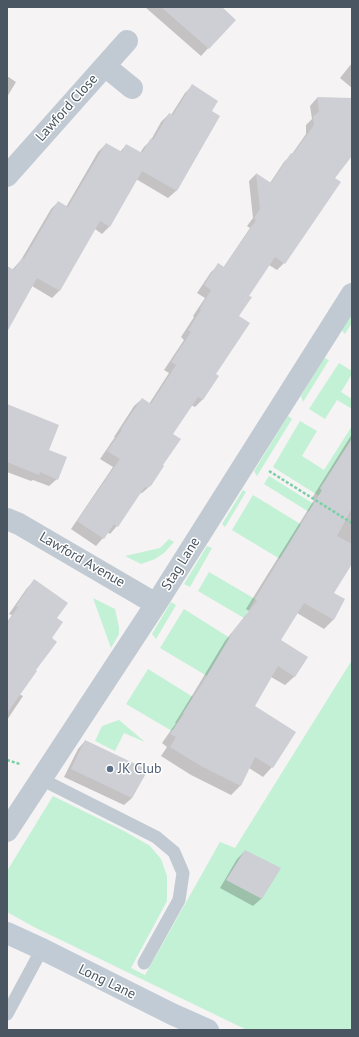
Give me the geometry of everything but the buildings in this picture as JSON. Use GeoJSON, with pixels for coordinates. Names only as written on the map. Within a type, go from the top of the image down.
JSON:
{"type":"FeatureCollection","features":[{"type":"Feature","properties":{"kind":"street","name":"Lawford Close"},"geometry":{"type":"LineString","coordinates":[[7,176],[127,41]]}},
{"type":"Feature","properties":{"kind":"street"},"geometry":{"type":"LineString","coordinates":[[105,66],[132,88]]}},
{"type":"Feature","properties":{"kind":"street","name":"Stag Lane"},"geometry":{"type":"LineString","coordinates":[[7,831],[156,604],[352,294]]}},
{"type":"Feature","properties":{"kind":"street","name":"Lawford Avenue"},"geometry":{"type":"LineString","coordinates":[[7,519],[19,524],[156,604]]}},
{"type":"Feature","properties":{"kind":"street","name":"Long Lane"},"geometry":{"type":"LineString","coordinates":[[7,933],[172,1014],[208,1030]]}},
{"type":"Feature","properties":{"kind":"lane"},"geometry":{"type":"LineString","coordinates":[[41,779],[156,837],[174,852],[183,873],[179,900],[144,963]]}},
{"type":"Feature","properties":{"kind":"lane"},"geometry":{"type":"LineString","coordinates":[[7,1014],[42,949]]}},
{"type":"Feature","properties":{"kind":"path"},"geometry":{"type":"LineString","coordinates":[[248,458],[352,523]]}},
{"type":"Feature","properties":{"kind":"green space"},"geometry":{"type":"Polygon","coordinates":[[[352,312],[352,323],[345,334],[341,330],[352,312]]]}},
{"type":"Feature","properties":{"kind":"green space"},"geometry":{"type":"Polygon","coordinates":[[[324,358],[329,360],[303,402],[301,396],[324,358]]]}},
{"type":"Feature","properties":{"kind":"green space"},"geometry":{"type":"Polygon","coordinates":[[[339,363],[352,371],[352,374],[341,392],[352,399],[352,409],[337,400],[325,419],[309,409],[339,363]]]}},
{"type":"Feature","properties":{"kind":"green space"},"geometry":{"type":"Polygon","coordinates":[[[288,416],[292,419],[257,476],[254,471],[288,416]]]}},
{"type":"Feature","properties":{"kind":"green space"},"geometry":{"type":"Polygon","coordinates":[[[300,421],[317,431],[302,456],[324,470],[352,426],[352,438],[320,488],[322,490],[319,496],[273,467],[300,421]]]}},
{"type":"Feature","properties":{"kind":"green space"},"geometry":{"type":"Polygon","coordinates":[[[269,476],[314,504],[309,512],[264,484],[269,476]]]}},
{"type":"Feature","properties":{"kind":"green space"},"geometry":{"type":"Polygon","coordinates":[[[243,490],[246,492],[225,527],[222,524],[243,490]]]}},
{"type":"Feature","properties":{"kind":"green space"},"geometry":{"type":"Polygon","coordinates":[[[253,495],[302,525],[280,559],[232,530],[253,495]]]}},
{"type":"Feature","properties":{"kind":"green space"},"geometry":{"type":"Polygon","coordinates":[[[169,539],[174,542],[164,553],[155,559],[141,564],[125,556],[160,548],[169,539]]]}},
{"type":"Feature","properties":{"kind":"green space"},"geometry":{"type":"Polygon","coordinates":[[[207,546],[212,548],[190,587],[184,584],[207,546]]]}},
{"type":"Feature","properties":{"kind":"green space"},"geometry":{"type":"Polygon","coordinates":[[[209,572],[255,599],[244,618],[198,591],[209,572]]]}},
{"type":"Feature","properties":{"kind":"green space"},"geometry":{"type":"Polygon","coordinates":[[[93,598],[115,609],[119,634],[111,648],[93,598]]]}},
{"type":"Feature","properties":{"kind":"green space"},"geometry":{"type":"Polygon","coordinates":[[[171,602],[176,605],[156,639],[152,634],[171,602]]]}},
{"type":"Feature","properties":{"kind":"green space"},"geometry":{"type":"Polygon","coordinates":[[[184,609],[230,638],[207,676],[160,648],[184,609]]]}},
{"type":"Feature","properties":{"kind":"green space"},"geometry":{"type":"Polygon","coordinates":[[[352,660],[352,1030],[247,1030],[34,927],[7,912],[7,871],[53,796],[124,831],[150,846],[161,859],[167,876],[167,901],[131,968],[145,975],[220,842],[235,848],[352,660]]]}},
{"type":"Feature","properties":{"kind":"green space"},"geometry":{"type":"Polygon","coordinates":[[[148,669],[193,697],[172,731],[126,704],[148,669]]]}},
{"type":"Feature","properties":{"kind":"green space"},"geometry":{"type":"Polygon","coordinates":[[[119,720],[145,742],[124,733],[115,751],[95,741],[102,726],[119,720]]]}},
{"type":"Feature","properties":{"kind":"place","name":"JK Club"},"geometry":{"type":"Point","coordinates":[110,769]}}]}
